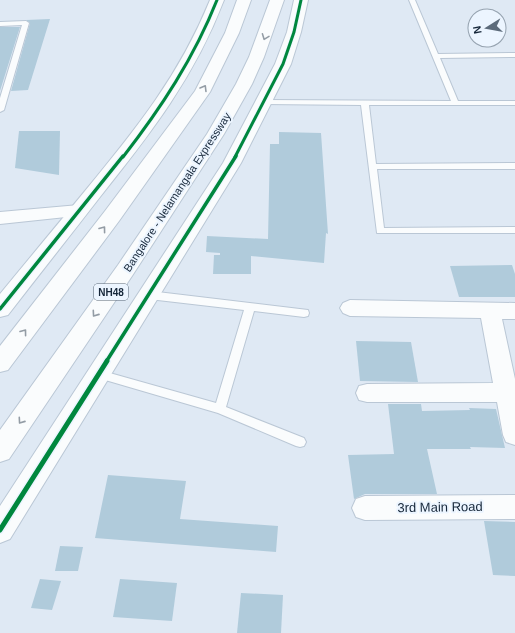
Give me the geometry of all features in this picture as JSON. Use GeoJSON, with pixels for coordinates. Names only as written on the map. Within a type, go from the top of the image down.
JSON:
{"type":"FeatureCollection","features":[{"type":"Feature","properties":{"kind":"main road"},"geometry":{"type":"LineString","coordinates":[[0,309],[149,124],[181,78],[202,39],[218,0]]}},
{"type":"Feature","properties":{"kind":"main road"},"geometry":{"type":"LineString","coordinates":[[0,363],[112,216],[202,92],[232,33],[244,0]]}},
{"type":"Feature","properties":{"kind":"main road","name":"Bangalore - Nelamangala Expressway"},"geometry":{"type":"LineString","coordinates":[[0,451],[140,249],[218,130],[244,85],[259,55],[277,0]]}},
{"type":"Feature","properties":{"kind":"main road"},"geometry":{"type":"LineString","coordinates":[[0,530],[232,164],[283,64],[294,32],[301,0]]}},
{"type":"Feature","properties":{"kind":"street"},"geometry":{"type":"LineString","coordinates":[[0,218],[79,211]]}},
{"type":"Feature","properties":{"kind":"street"},"geometry":{"type":"LineString","coordinates":[[350,308],[515,311]]}},
{"type":"Feature","properties":{"kind":"street"},"geometry":{"type":"LineString","coordinates":[[490,310],[511,392],[515,435]]}},
{"type":"Feature","properties":{"kind":"street"},"geometry":{"type":"LineString","coordinates":[[367,393],[511,392]]}},
{"type":"Feature","properties":{"kind":"street","name":"3rd Main Road"},"geometry":{"type":"LineString","coordinates":[[365,508],[515,507]]}},
{"type":"Feature","properties":{"kind":"lane"},"geometry":{"type":"LineString","coordinates":[[412,0],[455,102]]}},
{"type":"Feature","properties":{"kind":"lane"},"geometry":{"type":"LineString","coordinates":[[0,24],[26,23],[0,110]]}},
{"type":"Feature","properties":{"kind":"lane"},"geometry":{"type":"LineString","coordinates":[[435,56],[515,55]]}},
{"type":"Feature","properties":{"kind":"lane"},"geometry":{"type":"LineString","coordinates":[[264,102],[515,103]]}},
{"type":"Feature","properties":{"kind":"lane"},"geometry":{"type":"LineString","coordinates":[[365,103],[380,231],[515,230]]}},
{"type":"Feature","properties":{"kind":"lane"},"geometry":{"type":"LineString","coordinates":[[372,167],[515,166]]}},
{"type":"Feature","properties":{"kind":"lane"},"geometry":{"type":"LineString","coordinates":[[149,295],[304,313]]}},
{"type":"Feature","properties":{"kind":"lane"},"geometry":{"type":"LineString","coordinates":[[220,409],[250,307]]}},
{"type":"Feature","properties":{"kind":"lane"},"geometry":{"type":"LineString","coordinates":[[99,374],[220,409],[300,442]]}},
{"type":"Feature","properties":{"kind":"building"},"geometry":{"type":"Polygon","coordinates":[[[50,19],[28,90],[11,91],[30,23],[26,20],[50,19]]]}},
{"type":"Feature","properties":{"kind":"building"},"geometry":{"type":"Polygon","coordinates":[[[0,27],[20,27],[0,91],[0,27]]]}},
{"type":"Feature","properties":{"kind":"building"},"geometry":{"type":"Polygon","coordinates":[[[19,131],[60,131],[59,175],[15,168],[19,131]]]}},
{"type":"Feature","properties":{"kind":"building"},"geometry":{"type":"Polygon","coordinates":[[[279,132],[321,133],[328,234],[326,233],[324,263],[251,256],[251,274],[213,274],[214,255],[220,255],[220,253],[206,252],[207,236],[268,239],[270,144],[279,144],[279,132]]]}},
{"type":"Feature","properties":{"kind":"building"},"geometry":{"type":"Polygon","coordinates":[[[512,265],[515,274],[515,297],[459,297],[450,266],[512,265]]]}},
{"type":"Feature","properties":{"kind":"building"},"geometry":{"type":"Polygon","coordinates":[[[356,341],[411,342],[418,382],[360,381],[356,341]]]}},
{"type":"Feature","properties":{"kind":"building"},"geometry":{"type":"Polygon","coordinates":[[[388,404],[421,404],[422,411],[470,410],[469,408],[496,409],[505,448],[470,447],[471,449],[427,449],[437,494],[365,494],[354,499],[348,455],[394,454],[388,404]]]}},
{"type":"Feature","properties":{"kind":"building"},"geometry":{"type":"Polygon","coordinates":[[[108,475],[186,481],[180,519],[278,526],[276,552],[95,538],[108,475]]]}},
{"type":"Feature","properties":{"kind":"building"},"geometry":{"type":"Polygon","coordinates":[[[484,521],[515,522],[515,576],[493,575],[484,521]]]}},
{"type":"Feature","properties":{"kind":"building"},"geometry":{"type":"Polygon","coordinates":[[[60,546],[83,547],[78,571],[55,571],[60,546]]]}},
{"type":"Feature","properties":{"kind":"building"},"geometry":{"type":"Polygon","coordinates":[[[40,579],[61,581],[52,610],[31,608],[40,579]]]}},
{"type":"Feature","properties":{"kind":"building"},"geometry":{"type":"Polygon","coordinates":[[[120,579],[177,583],[172,621],[113,617],[120,579]]]}},
{"type":"Feature","properties":{"kind":"building"},"geometry":{"type":"Polygon","coordinates":[[[241,593],[283,595],[281,633],[237,633],[241,593]]]}},
{"type":"Feature","properties":{"kind":"cycle path"},"geometry":{"type":"LineString","coordinates":[[0,309],[151,120],[181,75],[194,51],[217,0]]}},
{"type":"Feature","properties":{"kind":"cycle path"},"geometry":{"type":"LineString","coordinates":[[0,530],[232,163],[283,64],[294,32],[301,0]]}}]}
